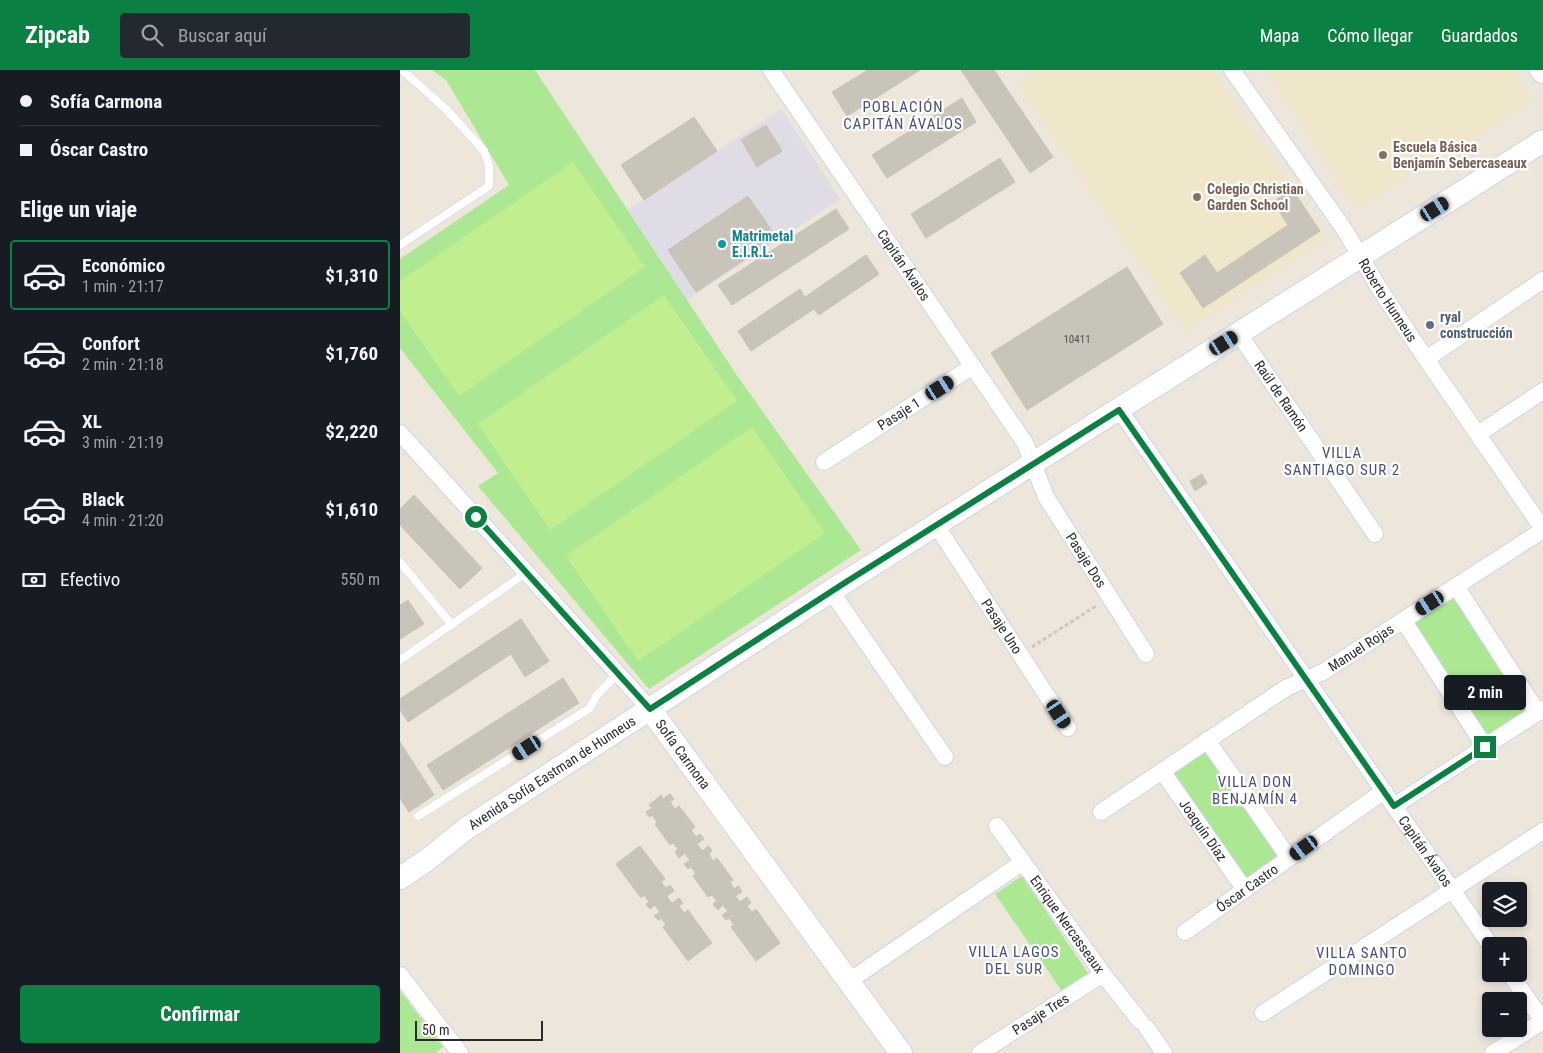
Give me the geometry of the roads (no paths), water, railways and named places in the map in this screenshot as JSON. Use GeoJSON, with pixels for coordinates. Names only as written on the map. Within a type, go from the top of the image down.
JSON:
{"type":"FeatureCollection","features":[{"type":"Feature","properties":{"kind":"street","name":"Capitán Ávalos"},"geometry":{"type":"LineString","coordinates":[[771,70],[973,366],[1025,444],[1033,463]]}},
{"type":"Feature","properties":{"kind":"street","name":"Roberto Hunneus"},"geometry":{"type":"LineString","coordinates":[[1232,70],[1344,230],[1426,359],[1478,434],[1537,509],[1543,529]]}},
{"type":"Feature","properties":{"kind":"street","name":"Avenida Sofía Eastman de Hunneus"},"geometry":{"type":"LineString","coordinates":[[400,878],[427,860],[467,828],[650,709],[1033,463],[1543,141]]}},
{"type":"Feature","properties":{"kind":"street"},"geometry":{"type":"LineString","coordinates":[[1426,359],[1543,280]]}},
{"type":"Feature","properties":{"kind":"street","name":"Raúl de Ramón"},"geometry":{"type":"LineString","coordinates":[[1239,334],[1375,534]]}},
{"type":"Feature","properties":{"kind":"street","name":"Pasaje 1"},"geometry":{"type":"LineString","coordinates":[[824,462],[973,366]]}},
{"type":"Feature","properties":{"kind":"street"},"geometry":{"type":"LineString","coordinates":[[1478,434],[1543,391]]}},
{"type":"Feature","properties":{"kind":"street","name":"Capitán Ávalos"},"geometry":{"type":"LineString","coordinates":[[1119,410],[1485,937]]}},
{"type":"Feature","properties":{"kind":"street","name":"Sofía Carmona"},"geometry":{"type":"LineString","coordinates":[[400,433],[650,709],[901,1053]]}},
{"type":"Feature","properties":{"kind":"street","name":"Pasaje Dos"},"geometry":{"type":"LineString","coordinates":[[1033,463],[1046,497],[1146,654]]}},
{"type":"Feature","properties":{"kind":"street","name":"Pasaje Uno"},"geometry":{"type":"LineString","coordinates":[[936,525],[1068,728]]}},
{"type":"Feature","properties":{"kind":"street","name":"Manuel Rojas"},"geometry":{"type":"LineString","coordinates":[[1101,812],[1286,688],[1323,672],[1543,529]]}},
{"type":"Feature","properties":{"kind":"street"},"geometry":{"type":"LineString","coordinates":[[1394,806],[1540,711],[1456,586]]}},
{"type":"Feature","properties":{"kind":"street"},"geometry":{"type":"LineString","coordinates":[[832,592],[945,757]]}},
{"type":"Feature","properties":{"kind":"street"},"geometry":{"type":"LineString","coordinates":[[1403,620],[1485,747]]}},
{"type":"Feature","properties":{"kind":"street"},"geometry":{"type":"LineString","coordinates":[[1207,740],[1289,858]]}},
{"type":"Feature","properties":{"kind":"street","name":"Joaquín Díaz"},"geometry":{"type":"LineString","coordinates":[[1162,771],[1245,890]]}},
{"type":"Feature","properties":{"kind":"street","name":"Óscar Castro"},"geometry":{"type":"LineString","coordinates":[[1185,932],[1384,791]]}},
{"type":"Feature","properties":{"kind":"street","name":"Enrique Nercasseaux"},"geometry":{"type":"LineString","coordinates":[[997,826],[1103,974],[1164,1053]]}},
{"type":"Feature","properties":{"kind":"street"},"geometry":{"type":"LineString","coordinates":[[1263,1012],[1452,890],[1541,837]]}},
{"type":"Feature","properties":{"kind":"street"},"geometry":{"type":"LineString","coordinates":[[849,981],[1023,862]]}},
{"type":"Feature","properties":{"kind":"street","name":"Pasaje Tres"},"geometry":{"type":"LineString","coordinates":[[980,1053],[1103,974]]}},
{"type":"Feature","properties":{"kind":"street"},"geometry":{"type":"LineString","coordinates":[[400,975],[460,1053]]}},
{"type":"Feature","properties":{"kind":"street"},"geometry":{"type":"LineString","coordinates":[[1493,1053],[1543,1021],[1516,982]]}},
{"type":"Feature","properties":{"kind":"lane"},"geometry":{"type":"LineString","coordinates":[[400,245],[490,186],[489,165],[484,151],[447,110],[402,70]]}},
{"type":"Feature","properties":{"kind":"lane"},"geometry":{"type":"LineString","coordinates":[[400,562],[452,625]]}},
{"type":"Feature","properties":{"kind":"lane"},"geometry":{"type":"LineString","coordinates":[[400,660],[526,573]]}},
{"type":"Feature","properties":{"kind":"lane"},"geometry":{"type":"LineString","coordinates":[[418,816],[590,708],[597,695],[618,674]]}},
{"type":"Feature","properties":{"kind":"place","name":"Escuela Básica Benjamín Sebercaseaux"},"geometry":{"type":"Point","coordinates":[1383,155]}},
{"type":"Feature","properties":{"kind":"place","name":"Colegio Christian Garden School"},"geometry":{"type":"Point","coordinates":[1197,197]}},
{"type":"Feature","properties":{"kind":"place","name":"Matrimetal E.I.R.L."},"geometry":{"type":"Point","coordinates":[722,244]}},
{"type":"Feature","properties":{"kind":"place","name":"ryal construcción"},"geometry":{"type":"Point","coordinates":[1430,325]}},
{"type":"Feature","properties":{"kind":"district","name":"POBLACIÓN CAPITÁN ÁVALOS"},"geometry":{"type":"Point","coordinates":[903,116]}},
{"type":"Feature","properties":{"kind":"district","name":"VILLA SANTIAGO SUR 2"},"geometry":{"type":"Point","coordinates":[1342,462]}},
{"type":"Feature","properties":{"kind":"district","name":"VILLA DON BENJAMÍN 4"},"geometry":{"type":"Point","coordinates":[1255,790]}},
{"type":"Feature","properties":{"kind":"district","name":"VILLA LAGOS DEL SUR"},"geometry":{"type":"Point","coordinates":[1014,960]}},
{"type":"Feature","properties":{"kind":"district","name":"VILLA SANTO DOMINGO"},"geometry":{"type":"Point","coordinates":[1362,962]}}]}
